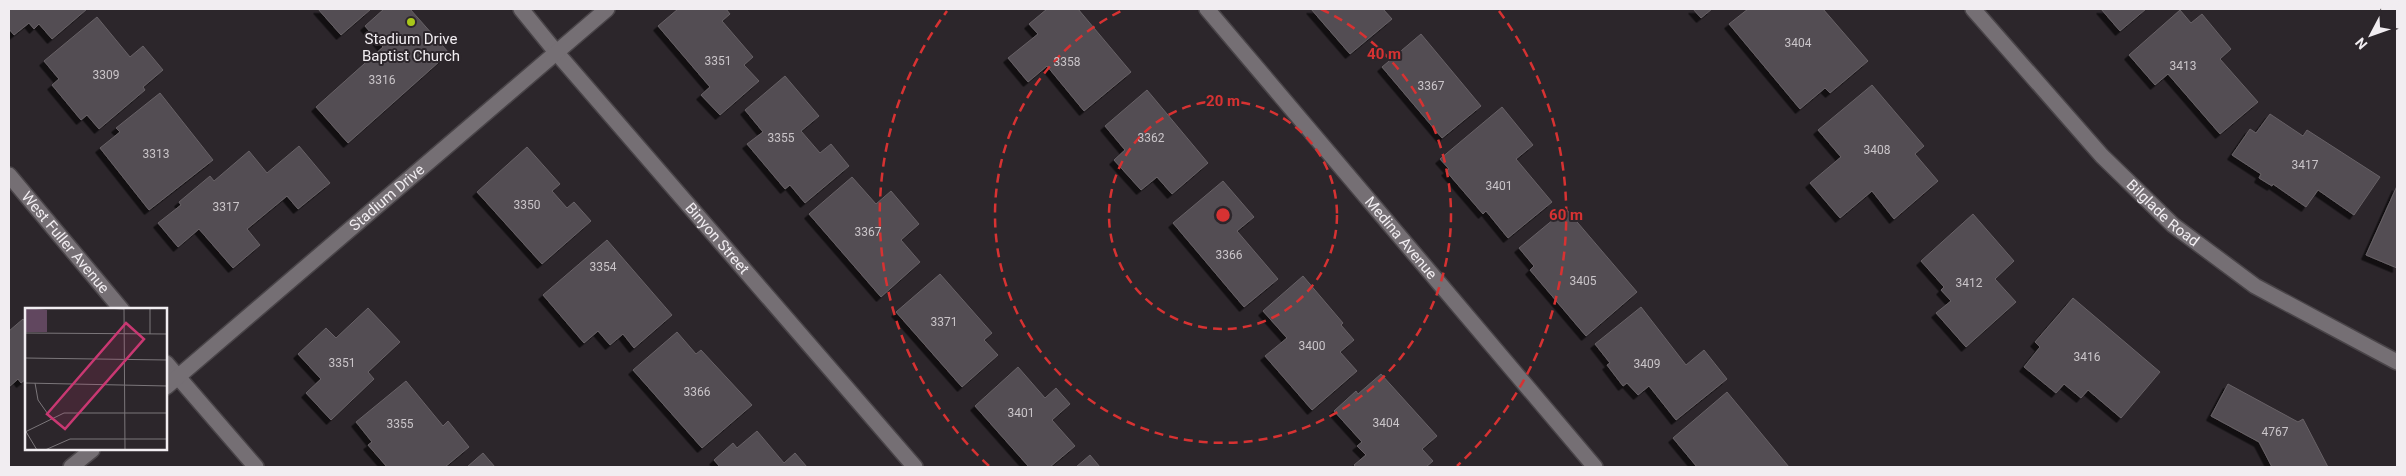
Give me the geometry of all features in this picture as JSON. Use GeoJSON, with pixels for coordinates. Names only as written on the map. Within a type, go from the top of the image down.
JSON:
{"type":"FeatureCollection","features":[{"type":"Feature","properties":{"kind":"street","name":"Binyon Street"},"geometry":{"type":"LineString","coordinates":[[521,9],[556,52],[916,467]]}},
{"type":"Feature","properties":{"kind":"street","name":"Stadium Drive"},"geometry":{"type":"LineString","coordinates":[[172,382],[607,9]]}},
{"type":"Feature","properties":{"kind":"street","name":"Medina Avenue"},"geometry":{"type":"LineString","coordinates":[[1206,9],[1595,467]]}},
{"type":"Feature","properties":{"kind":"street","name":"Bilglade Road"},"geometry":{"type":"LineString","coordinates":[[1973,9],[2102,156],[2173,225],[2255,286],[2397,362]]}},
{"type":"Feature","properties":{"kind":"street","name":"West Fuller Avenue"},"geometry":{"type":"LineString","coordinates":[[9,175],[120,308]]}},
{"type":"Feature","properties":{"kind":"street"},"geometry":{"type":"LineString","coordinates":[[168,369],[172,382],[256,467]]}},
{"type":"Feature","properties":{"kind":"street"},"geometry":{"type":"LineString","coordinates":[[71,467],[91,451]]}},
{"type":"Feature","properties":{"kind":"building"},"geometry":{"type":"Polygon","coordinates":[[[9,9],[87,9],[52,39],[39,24],[34,29],[29,23],[14,35],[9,29],[9,9]]]}},
{"type":"Feature","properties":{"kind":"building"},"geometry":{"type":"Polygon","coordinates":[[[318,9],[371,9],[341,35],[318,9]]]}},
{"type":"Feature","properties":{"kind":"building"},"geometry":{"type":"Polygon","coordinates":[[[384,9],[410,9],[449,53],[348,143],[316,107],[383,47],[365,26],[384,9]]]}},
{"type":"Feature","properties":{"kind":"building"},"geometry":{"type":"Polygon","coordinates":[[[678,9],[726,9],[730,14],[722,21],[753,57],[744,65],[759,81],[720,115],[701,95],[710,87],[658,26],[678,9]]]}},
{"type":"Feature","properties":{"kind":"building"},"geometry":{"type":"Polygon","coordinates":[[[1047,9],[1078,9],[1131,72],[1084,111],[1047,66],[1028,82],[1008,58],[1038,34],[1029,24],[1047,9]]]}},
{"type":"Feature","properties":{"kind":"building"},"geometry":{"type":"Polygon","coordinates":[[[1311,9],[1383,9],[1392,19],[1350,54],[1311,9]]]}},
{"type":"Feature","properties":{"kind":"building"},"geometry":{"type":"Polygon","coordinates":[[[1693,9],[1712,9],[1701,18],[1693,9]]]}},
{"type":"Feature","properties":{"kind":"building"},"geometry":{"type":"Polygon","coordinates":[[[1748,9],[1823,9],[1868,61],[1830,93],[1825,88],[1800,109],[1729,24],[1748,9]]]}},
{"type":"Feature","properties":{"kind":"building"},"geometry":{"type":"Polygon","coordinates":[[[2101,9],[2146,9],[2120,31],[2101,9]]]}},
{"type":"Feature","properties":{"kind":"building"},"geometry":{"type":"Polygon","coordinates":[[[2180,10],[2191,23],[2202,14],[2231,49],[2220,59],[2258,102],[2220,134],[2168,74],[2155,85],[2129,55],[2180,10]]]}},
{"type":"Feature","properties":{"kind":"building"},"geometry":{"type":"Polygon","coordinates":[[[97,17],[130,57],[143,46],[163,70],[143,87],[145,90],[99,129],[87,115],[81,120],[52,85],[59,79],[44,61],[97,17]]]}},
{"type":"Feature","properties":{"kind":"building"},"geometry":{"type":"Polygon","coordinates":[[[1421,34],[1481,106],[1442,138],[1382,67],[1421,34]]]}},
{"type":"Feature","properties":{"kind":"building"},"geometry":{"type":"Polygon","coordinates":[[[785,76],[819,116],[801,131],[820,153],[831,144],[849,166],[805,203],[790,185],[785,189],[747,144],[763,132],[745,110],[785,76]]]}},
{"type":"Feature","properties":{"kind":"building"},"geometry":{"type":"Polygon","coordinates":[[[1872,85],[1924,146],[1915,154],[1938,181],[1894,219],[1872,191],[1840,218],[1810,183],[1841,157],[1818,130],[1872,85]]]}},
{"type":"Feature","properties":{"kind":"building"},"geometry":{"type":"Polygon","coordinates":[[[1147,90],[1208,163],[1172,194],[1157,177],[1141,190],[1114,160],[1125,150],[1105,126],[1147,90]]]}},
{"type":"Feature","properties":{"kind":"building"},"geometry":{"type":"Polygon","coordinates":[[[160,93],[213,160],[149,210],[100,148],[120,132],[116,128],[160,93]]]}},
{"type":"Feature","properties":{"kind":"building"},"geometry":{"type":"Polygon","coordinates":[[[1502,107],[1533,145],[1516,159],[1552,202],[1508,238],[1486,211],[1483,214],[1446,171],[1449,169],[1440,159],[1502,107]]]}},
{"type":"Feature","properties":{"kind":"building"},"geometry":{"type":"Polygon","coordinates":[[[2270,114],[2303,136],[2307,130],[2380,177],[2354,215],[2318,190],[2306,207],[2273,184],[2272,186],[2259,178],[2261,174],[2232,155],[2250,129],[2256,133],[2270,114]]]}},
{"type":"Feature","properties":{"kind":"building"},"geometry":{"type":"Polygon","coordinates":[[[299,146],[330,183],[298,209],[287,196],[247,229],[260,245],[233,268],[199,229],[178,247],[158,223],[181,205],[179,202],[210,176],[214,181],[249,151],[267,173],[299,146]]]}},
{"type":"Feature","properties":{"kind":"building"},"geometry":{"type":"Polygon","coordinates":[[[527,147],[560,184],[552,191],[567,208],[574,202],[591,221],[542,264],[477,192],[527,147]]]}},
{"type":"Feature","properties":{"kind":"building"},"geometry":{"type":"Polygon","coordinates":[[[852,177],[876,204],[891,191],[919,224],[901,240],[920,262],[881,297],[809,214],[852,177]]]}},
{"type":"Feature","properties":{"kind":"building"},"geometry":{"type":"Polygon","coordinates":[[[1223,181],[1254,217],[1237,231],[1278,279],[1244,307],[1173,223],[1223,181]]]}},
{"type":"Feature","properties":{"kind":"building"},"geometry":{"type":"Polygon","coordinates":[[[2397,186],[2397,268],[2366,255],[2397,186]]]}},
{"type":"Feature","properties":{"kind":"building"},"geometry":{"type":"Polygon","coordinates":[[[1566,209],[1637,292],[1586,336],[1530,270],[1534,266],[1519,248],[1566,209]]]}},
{"type":"Feature","properties":{"kind":"building"},"geometry":{"type":"Polygon","coordinates":[[[1973,214],[2014,261],[1995,279],[2016,302],[1966,347],[1936,313],[1951,301],[1941,290],[1944,287],[1921,261],[1973,214]]]}},
{"type":"Feature","properties":{"kind":"building"},"geometry":{"type":"Polygon","coordinates":[[[607,240],[672,315],[634,348],[623,334],[610,345],[598,331],[584,343],[543,295],[607,240]]]}},
{"type":"Feature","properties":{"kind":"building"},"geometry":{"type":"Polygon","coordinates":[[[940,274],[992,333],[984,340],[998,355],[962,387],[896,312],[940,274]]]}},
{"type":"Feature","properties":{"kind":"building"},"geometry":{"type":"Polygon","coordinates":[[[1303,276],[1343,323],[1341,325],[1354,340],[1340,352],[1357,371],[1312,410],[1265,356],[1287,338],[1263,311],[1303,276]]]}},
{"type":"Feature","properties":{"kind":"building"},"geometry":{"type":"Polygon","coordinates":[[[2073,298],[2160,372],[2121,418],[2088,390],[2081,398],[2064,384],[2056,393],[2024,367],[2040,347],[2035,342],[2073,298]]]}},
{"type":"Feature","properties":{"kind":"building"},"geometry":{"type":"Polygon","coordinates":[[[1641,307],[1686,365],[1704,350],[1727,379],[1676,420],[1649,386],[1638,395],[1627,383],[1623,386],[1607,365],[1610,363],[1595,344],[1641,307]]]}},
{"type":"Feature","properties":{"kind":"building"},"geometry":{"type":"Polygon","coordinates":[[[368,308],[400,342],[368,372],[374,379],[331,420],[306,393],[321,379],[298,354],[326,328],[336,338],[368,308]]]}},
{"type":"Feature","properties":{"kind":"building"},"geometry":{"type":"Polygon","coordinates":[[[23,319],[25,322],[25,380],[21,383],[18,379],[9,387],[9,331],[23,319]]]}},
{"type":"Feature","properties":{"kind":"building"},"geometry":{"type":"Polygon","coordinates":[[[677,332],[696,354],[701,350],[752,405],[702,448],[633,370],[677,332]]]}},
{"type":"Feature","properties":{"kind":"building"},"geometry":{"type":"Polygon","coordinates":[[[1018,367],[1045,398],[1056,388],[1070,404],[1052,420],[1075,446],[1050,467],[1029,467],[975,406],[1018,367]]]}},
{"type":"Feature","properties":{"kind":"building"},"geometry":{"type":"Polygon","coordinates":[[[1381,374],[1437,436],[1422,449],[1433,461],[1426,467],[1356,467],[1354,465],[1366,455],[1357,446],[1362,442],[1334,411],[1356,391],[1358,394],[1381,374]]]}},
{"type":"Feature","properties":{"kind":"building"},"geometry":{"type":"Polygon","coordinates":[[[406,381],[443,426],[448,421],[469,447],[445,467],[387,467],[368,445],[372,442],[356,422],[406,381]]]}},
{"type":"Feature","properties":{"kind":"building"},"geometry":{"type":"Polygon","coordinates":[[[2228,384],[2298,422],[2303,419],[2328,467],[2272,467],[2259,442],[2211,416],[2228,384]]]}},
{"type":"Feature","properties":{"kind":"building"},"geometry":{"type":"Polygon","coordinates":[[[1727,392],[1789,467],[1697,467],[1673,438],[1727,392]]]}},
{"type":"Feature","properties":{"kind":"building"},"geometry":{"type":"Polygon","coordinates":[[[757,431],[784,463],[795,453],[807,467],[720,467],[714,460],[733,443],[737,448],[757,431]]]}},
{"type":"Feature","properties":{"kind":"building"},"geometry":{"type":"Polygon","coordinates":[[[483,453],[495,467],[467,467],[483,453]]]}},
{"type":"Feature","properties":{"kind":"building"},"geometry":{"type":"Polygon","coordinates":[[[1090,455],[1100,467],[1076,467],[1090,455]]]}},
{"type":"Feature","properties":{"kind":"place","name":"Stadium Drive Baptist Church"},"geometry":{"type":"Point","coordinates":[411,22]}}]}
